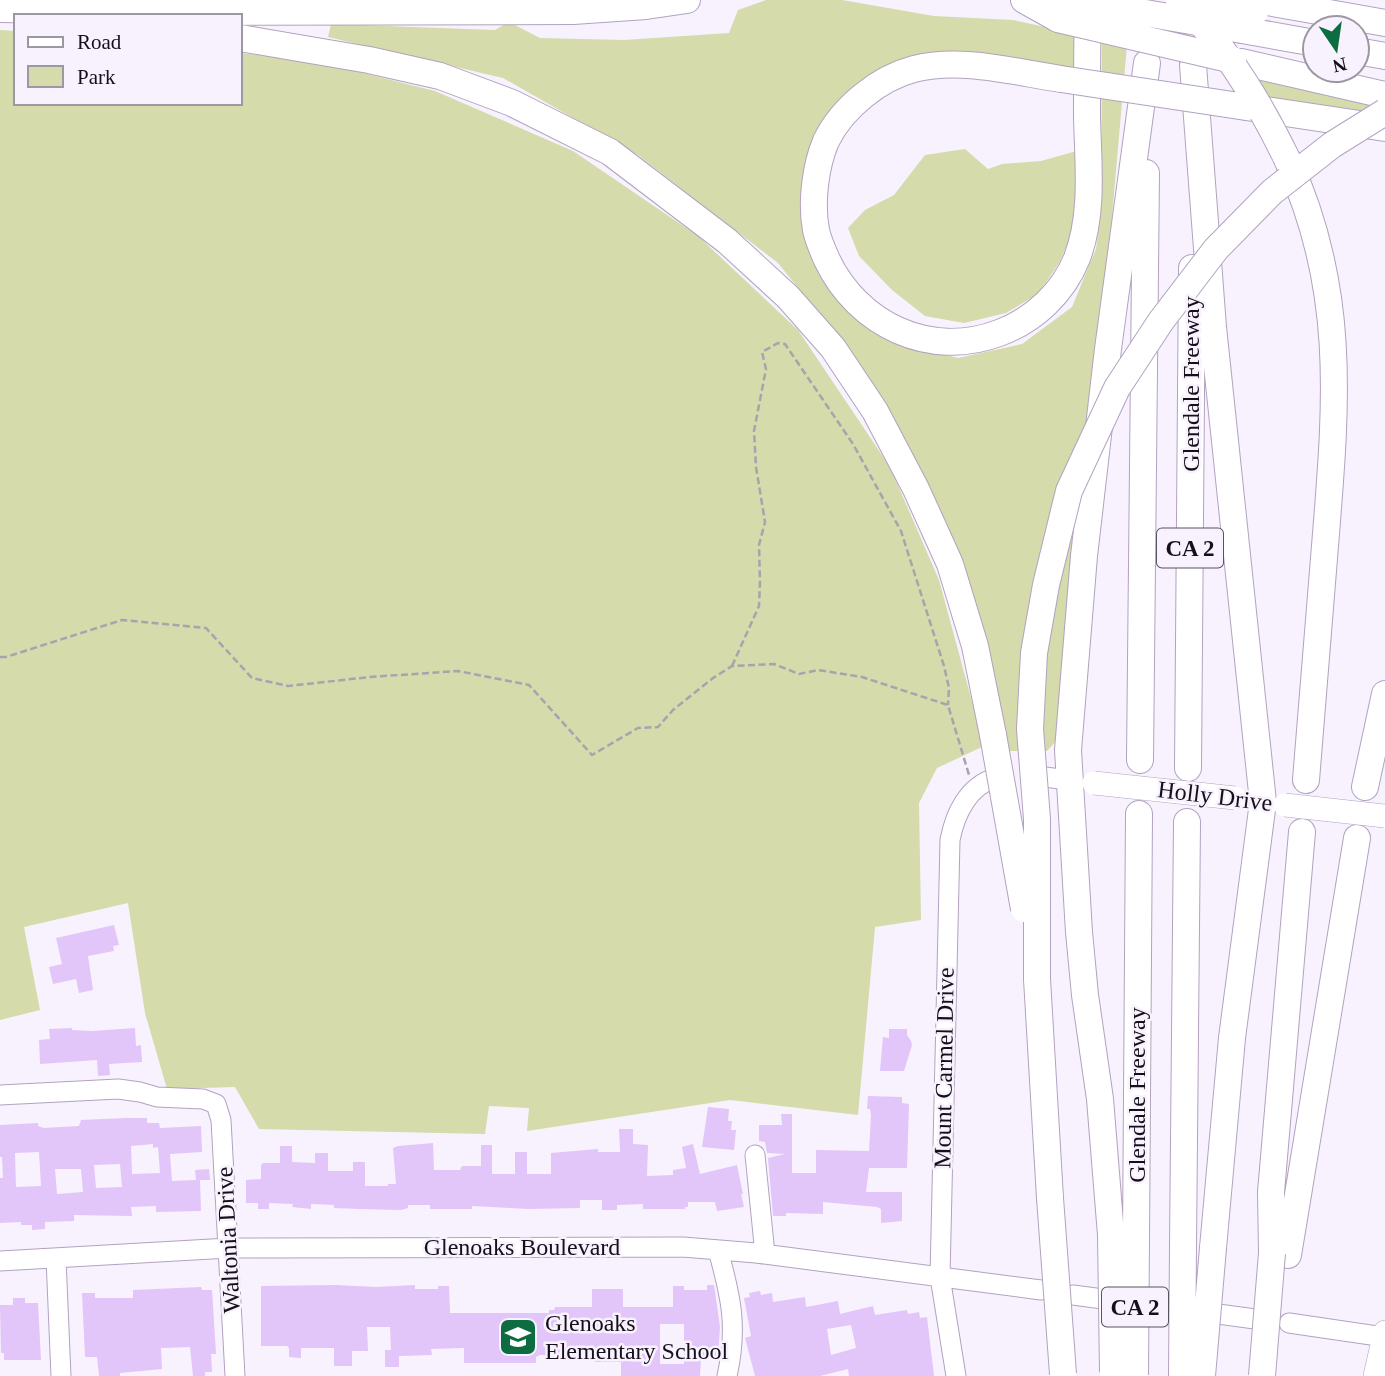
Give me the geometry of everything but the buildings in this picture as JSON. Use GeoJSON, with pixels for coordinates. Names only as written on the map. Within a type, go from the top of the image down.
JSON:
{"type":"FeatureCollection","features":[{"type":"Feature","properties":{"kind":"highway"},"geometry":{"type":"LineString","coordinates":[[3,9],[191,12],[573,11],[687,0]]}},
{"type":"Feature","properties":{"kind":"highway"},"geometry":{"type":"LineString","coordinates":[[1024,0],[1055,6],[1241,62],[1385,95]]}},
{"type":"Feature","properties":{"kind":"highway"},"geometry":{"type":"LineString","coordinates":[[1088,0],[1089,184],[1087,223],[1078,256],[1068,277],[1036,313],[1013,328],[986,338],[933,340],[890,326],[865,312],[834,275],[816,231],[818,168],[827,141],[856,103],[880,84],[913,69],[968,65],[1061,79],[1246,107],[1385,128]]}},
{"type":"Feature","properties":{"kind":"highway","name":"Glendale Freeway"},"geometry":{"type":"LineString","coordinates":[[1140,760],[1147,0]]}},
{"type":"Feature","properties":{"kind":"highway"},"geometry":{"type":"LineString","coordinates":[[1180,0],[1301,22]]}},
{"type":"Feature","properties":{"kind":"highway"},"geometry":{"type":"LineString","coordinates":[[1180,0],[1237,70],[1287,159],[1308,212],[1326,286],[1335,352],[1332,467],[1306,780]]}},
{"type":"Feature","properties":{"kind":"highway","name":"Glendale Freeway"},"geometry":{"type":"LineString","coordinates":[[1188,768],[1194,0]]}},
{"type":"Feature","properties":{"kind":"highway"},"geometry":{"type":"LineString","coordinates":[[1359,0],[1385,5]]}},
{"type":"Feature","properties":{"kind":"highway"},"geometry":{"type":"LineString","coordinates":[[1055,6],[1385,23]]}},
{"type":"Feature","properties":{"kind":"highway"},"geometry":{"type":"LineString","coordinates":[[3,9],[28,14]]}},
{"type":"Feature","properties":{"kind":"highway"},"geometry":{"type":"LineString","coordinates":[[1251,14],[1301,37]]}},
{"type":"Feature","properties":{"kind":"highway"},"geometry":{"type":"LineString","coordinates":[[242,38],[329,52],[440,76],[512,103],[610,152],[727,241],[789,298],[832,348],[868,400],[916,489],[950,564],[975,646],[1037,979]]}},
{"type":"Feature","properties":{"kind":"highway"},"geometry":{"type":"LineString","coordinates":[[1124,1375],[1123,1237],[1100,1099],[1079,932],[1068,750],[1084,556],[1108,349],[1147,64]]}},
{"type":"Feature","properties":{"kind":"highway"},"geometry":{"type":"LineString","coordinates":[[1194,65],[1213,327],[1274,803],[1232,1038],[1202,1376]]}},
{"type":"Feature","properties":{"kind":"highway"},"geometry":{"type":"LineString","coordinates":[[1063,1375],[1037,979],[1037,819],[1030,729],[1034,653],[1046,585],[1069,491],[1117,388],[1161,321],[1216,249],[1272,192],[1332,145],[1385,112]]}},
{"type":"Feature","properties":{"kind":"highway"},"geometry":{"type":"LineString","coordinates":[[1365,787],[1385,694]]}},
{"type":"Feature","properties":{"kind":"highway","name":"Glendale Freeway"},"geometry":{"type":"LineString","coordinates":[[1123,1237],[1139,814]]}},
{"type":"Feature","properties":{"kind":"highway","name":"Glendale Freeway"},"geometry":{"type":"LineString","coordinates":[[1182,1376],[1187,822]]}},
{"type":"Feature","properties":{"kind":"highway"},"geometry":{"type":"LineString","coordinates":[[1280,1254],[1271,1192],[1302,832]]}},
{"type":"Feature","properties":{"kind":"highway"},"geometry":{"type":"LineString","coordinates":[[1265,1376],[1280,1254],[1357,838]]}},
{"type":"Feature","properties":{"kind":"main road","name":"Holly Drive"},"geometry":{"type":"LineString","coordinates":[[1069,780],[1385,816]]}},
{"type":"Feature","properties":{"kind":"main road"},"geometry":{"type":"LineString","coordinates":[[1375,1376],[1384,1335]]}},
{"type":"Feature","properties":{"kind":"street","name":"Mount Carmel Drive"},"geometry":{"type":"LineString","coordinates":[[956,1376],[940,1278],[950,840],[954,819],[962,804],[985,781],[1010,776]]}},
{"type":"Feature","properties":{"kind":"street","name":"Waltonia Drive"},"geometry":{"type":"LineString","coordinates":[[0,1095],[118,1089],[157,1097],[203,1099],[216,1104],[221,1120],[235,1376]]}},
{"type":"Feature","properties":{"kind":"street"},"geometry":{"type":"LineString","coordinates":[[755,1155],[765,1254]]}},
{"type":"Feature","properties":{"kind":"street","name":"Glenoaks Boulevard"},"geometry":{"type":"LineString","coordinates":[[0,1261],[229,1248],[608,1246],[765,1254],[1041,1290]]}},
{"type":"Feature","properties":{"kind":"street"},"geometry":{"type":"LineString","coordinates":[[718,1250],[729,1289],[734,1331],[727,1376]]}},
{"type":"Feature","properties":{"kind":"street"},"geometry":{"type":"LineString","coordinates":[[57,1258],[61,1376]]}},
{"type":"Feature","properties":{"kind":"street"},"geometry":{"type":"LineString","coordinates":[[1073,1295],[1103,1298]]}},
{"type":"Feature","properties":{"kind":"street"},"geometry":{"type":"LineString","coordinates":[[1218,1314],[1255,1319]]}},
{"type":"Feature","properties":{"kind":"street"},"geometry":{"type":"LineString","coordinates":[[1289,1324],[1384,1335]]}},
{"type":"Feature","properties":{"kind":"path"},"geometry":{"type":"LineString","coordinates":[[732,666],[759,606],[759,545],[765,523],[756,467],[754,431],[766,369],[762,352],[778,343],[785,344],[853,444],[901,531],[944,666],[949,688],[948,705],[975,791]]}},
{"type":"Feature","properties":{"kind":"path"},"geometry":{"type":"LineString","coordinates":[[0,657],[122,620],[206,628],[252,678],[288,686],[458,671],[529,685],[592,755],[638,728],[658,727],[673,710],[732,666],[774,664],[799,674],[818,670],[862,677],[948,705]]}},
{"type":"Feature","properties":{"kind":"green space"},"geometry":{"type":"Polygon","coordinates":[[[766,0],[842,0],[934,16],[1013,20],[1083,35],[1084,74],[927,58],[840,108],[808,199],[856,318],[890,341],[958,358],[1022,344],[1072,307],[1096,249],[1101,209],[1102,40],[1127,45],[1097,388],[1058,739],[1047,751],[1008,751],[953,543],[906,441],[848,350],[778,263],[638,155],[503,78],[328,37],[331,24],[495,30],[509,22],[540,38],[624,40],[729,33],[738,10],[766,0]]]}},
{"type":"Feature","properties":{"kind":"green space"},"geometry":{"type":"Polygon","coordinates":[[[0,30],[14,31],[14,105],[242,105],[242,53],[319,62],[435,91],[573,151],[698,236],[798,330],[890,467],[939,580],[984,746],[937,768],[919,803],[921,920],[875,927],[858,1115],[730,1100],[527,1131],[529,1108],[489,1106],[485,1134],[259,1129],[235,1087],[167,1089],[145,1013],[128,903],[24,927],[40,1010],[0,1020],[0,30]]]}},
{"type":"Feature","properties":{"kind":"green space"},"geometry":{"type":"Polygon","coordinates":[[[1248,72],[1385,104],[1385,117],[1250,98],[1248,72]]]}},
{"type":"Feature","properties":{"kind":"green space"},"geometry":{"type":"Polygon","coordinates":[[[965,149],[988,169],[1002,164],[1041,161],[1080,150],[1077,223],[1059,263],[1038,294],[1006,313],[964,323],[925,316],[892,290],[859,256],[848,228],[865,210],[894,195],[925,155],[965,149]]]}},
{"type":"Feature","properties":{"kind":"tunnel"},"geometry":{"type":"LineString","coordinates":[[1125,1301],[1196,1311]]}},
{"type":"Feature","properties":{"kind":"place","name":"Glenoaks Elementary School"},"geometry":{"type":"Point","coordinates":[518,1337]}}]}
